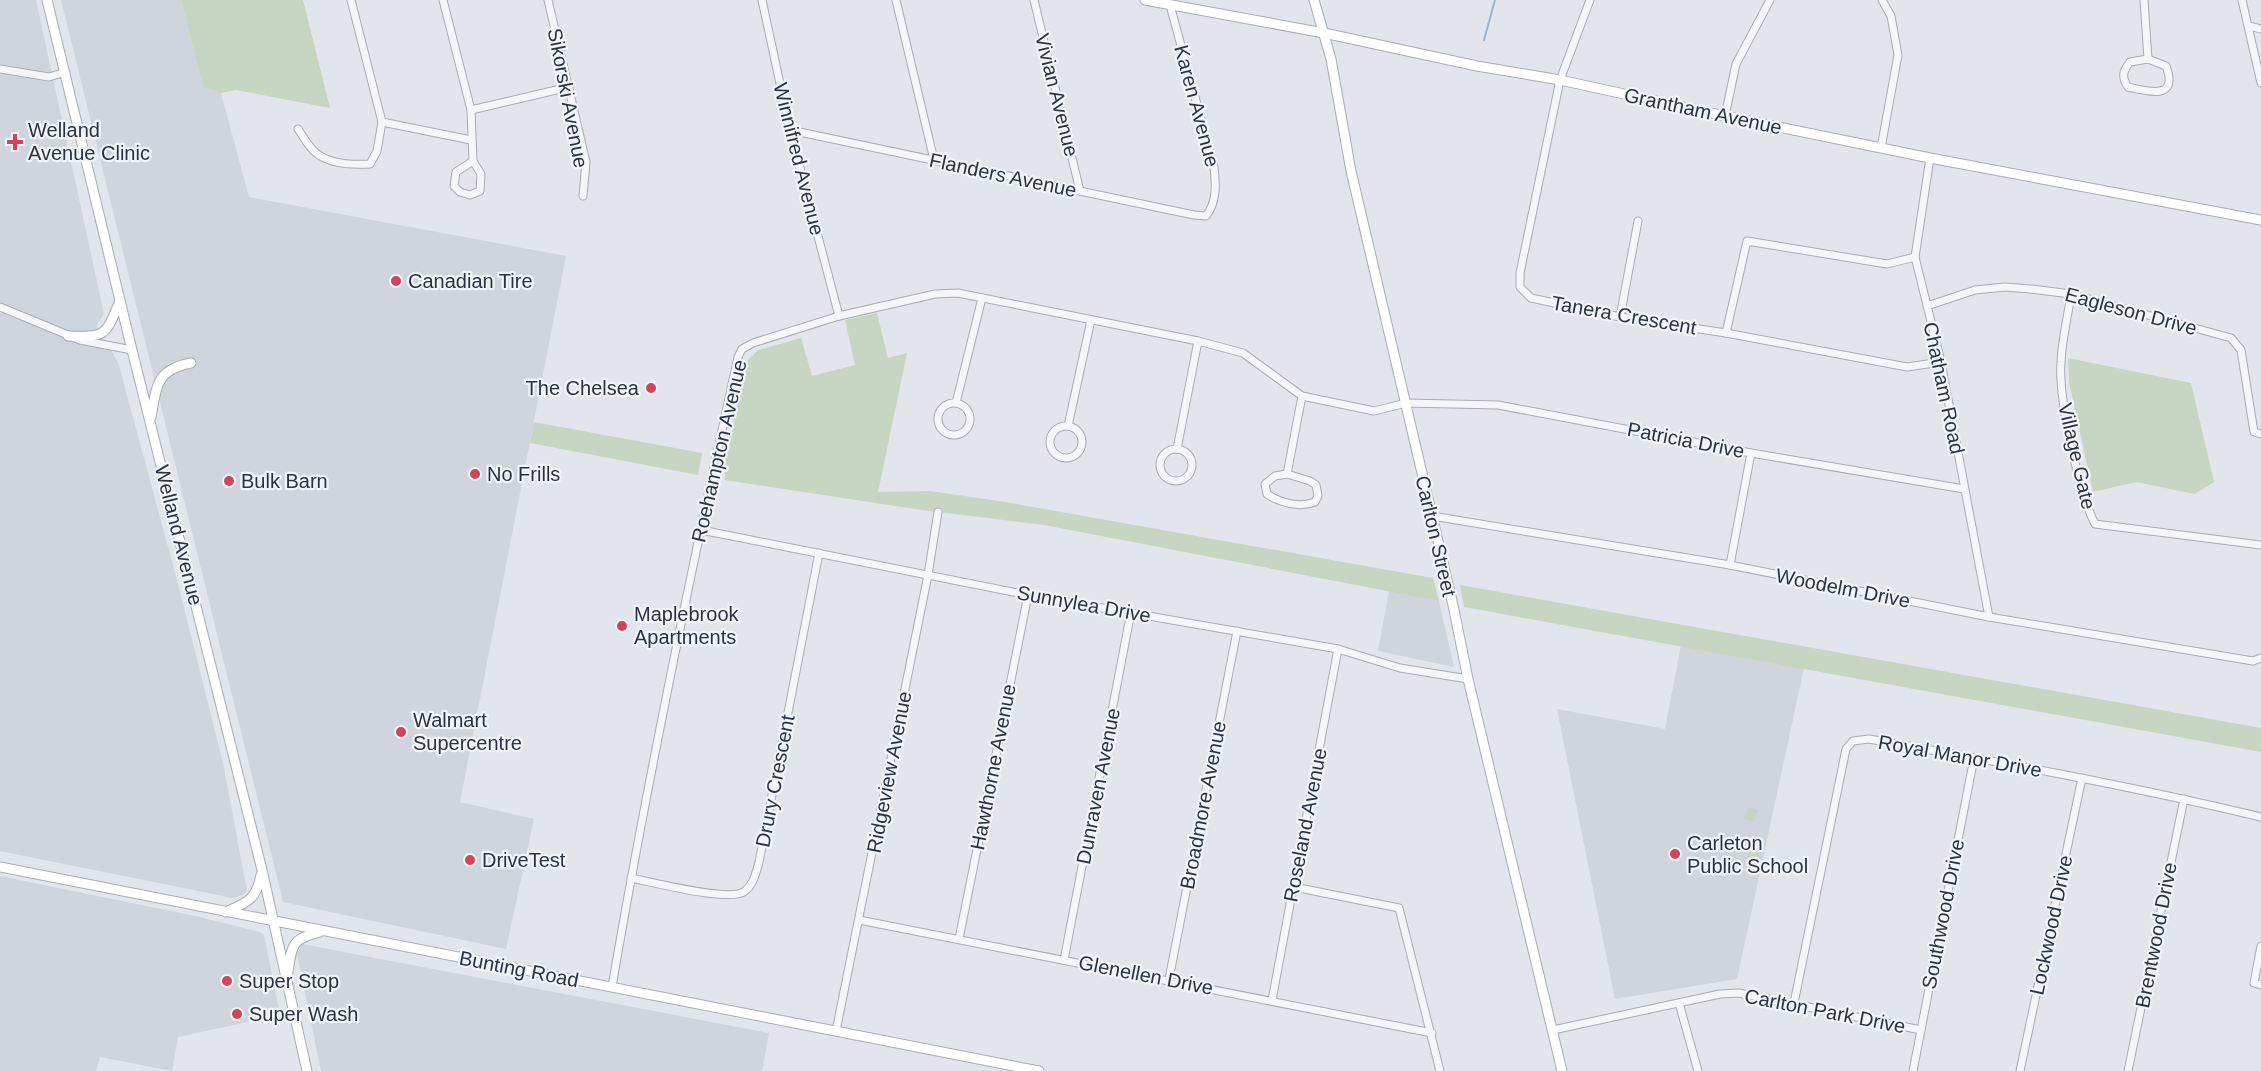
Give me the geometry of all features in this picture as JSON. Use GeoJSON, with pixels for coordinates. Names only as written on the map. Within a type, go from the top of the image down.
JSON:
{"type":"FeatureCollection","features":[{"type":"Feature","properties":{"kind":"main road","name":"Welland Avenue"},"geometry":{"type":"LineString","coordinates":[[47,0],[262,870],[307,1071]]}},
{"type":"Feature","properties":{"kind":"main road","name":"Grantham Avenue"},"geometry":{"type":"LineString","coordinates":[[1144,0],[1324,33],[1476,66],[1560,80],[1930,158],[2261,220]]}},
{"type":"Feature","properties":{"kind":"main road","name":"Carlton Street"},"geometry":{"type":"LineString","coordinates":[[1314,0],[1331,59],[1351,171],[1468,680],[1562,1071]]}},
{"type":"Feature","properties":{"kind":"main road"},"geometry":{"type":"LineString","coordinates":[[68,336],[90,336],[104,332],[110,326],[120,301]]}},
{"type":"Feature","properties":{"kind":"main road"},"geometry":{"type":"LineString","coordinates":[[150,419],[155,391],[164,373],[173,366],[191,363]]}},
{"type":"Feature","properties":{"kind":"main road","name":"Bunting Road"},"geometry":{"type":"LineString","coordinates":[[0,867],[1039,1071]]}},
{"type":"Feature","properties":{"kind":"main road"},"geometry":{"type":"LineString","coordinates":[[226,912],[246,902],[258,891],[262,870]]}},
{"type":"Feature","properties":{"kind":"main road"},"geometry":{"type":"LineString","coordinates":[[287,980],[291,952],[296,942],[301,937],[325,931]]}},
{"type":"Feature","properties":{"kind":"street"},"geometry":{"type":"LineString","coordinates":[[298,129],[315,152],[330,160],[356,165],[370,164],[377,151],[382,122],[351,0]]}},
{"type":"Feature","properties":{"kind":"street"},"geometry":{"type":"LineString","coordinates":[[443,0],[471,110],[473,160],[481,174],[480,191],[470,195],[460,192],[454,186],[456,172],[473,160]]}},
{"type":"Feature","properties":{"kind":"street","name":"Sikorski Avenue"},"geometry":{"type":"LineString","coordinates":[[548,0],[586,162],[583,196]]}},
{"type":"Feature","properties":{"kind":"street","name":"Winnifred Avenue"},"geometry":{"type":"LineString","coordinates":[[762,0],[790,130],[839,316]]}},
{"type":"Feature","properties":{"kind":"street"},"geometry":{"type":"LineString","coordinates":[[896,0],[934,160]]}},
{"type":"Feature","properties":{"kind":"street","name":"Vivian Avenue"},"geometry":{"type":"LineString","coordinates":[[1034,0],[1080,191]]}},
{"type":"Feature","properties":{"kind":"street"},"geometry":{"type":"LineString","coordinates":[[1560,80],[1590,0]]}},
{"type":"Feature","properties":{"kind":"street"},"geometry":{"type":"LineString","coordinates":[[1725,116],[1736,64],[1770,0]]}},
{"type":"Feature","properties":{"kind":"street"},"geometry":{"type":"LineString","coordinates":[[1881,148],[1898,55],[1891,15],[1882,0]]}},
{"type":"Feature","properties":{"kind":"street"},"geometry":{"type":"LineString","coordinates":[[2144,0],[2148,59]]}},
{"type":"Feature","properties":{"kind":"street"},"geometry":{"type":"LineString","coordinates":[[2242,0],[2261,83]]}},
{"type":"Feature","properties":{"kind":"street","name":"Karen Avenue"},"geometry":{"type":"LineString","coordinates":[[1170,5],[1214,167],[1216,188],[1212,208]]}},
{"type":"Feature","properties":{"kind":"street"},"geometry":{"type":"LineString","coordinates":[[2249,26],[2261,29]]}},
{"type":"Feature","properties":{"kind":"street"},"geometry":{"type":"LineString","coordinates":[[2148,59],[2166,66],[2170,77],[2168,87],[2161,92],[2128,87],[2124,81],[2124,71],[2130,62],[2148,59]]}},
{"type":"Feature","properties":{"kind":"street"},"geometry":{"type":"LineString","coordinates":[[0,69],[49,77],[66,72]]}},
{"type":"Feature","properties":{"kind":"street","name":"Tanera Crescent"},"geometry":{"type":"LineString","coordinates":[[1560,80],[1520,273],[1520,287],[1531,298],[1620,317],[1726,333],[1907,367],[1941,362]]}},
{"type":"Feature","properties":{"kind":"street"},"geometry":{"type":"LineString","coordinates":[[471,110],[569,87]]}},
{"type":"Feature","properties":{"kind":"street"},"geometry":{"type":"LineString","coordinates":[[382,122],[471,140]]}},
{"type":"Feature","properties":{"kind":"street","name":"Flanders Avenue"},"geometry":{"type":"LineString","coordinates":[[790,130],[1194,215],[1206,216],[1212,208]]}},
{"type":"Feature","properties":{"kind":"street","name":"Chatham Road"},"geometry":{"type":"LineString","coordinates":[[1930,158],[1915,257],[1941,362],[1989,617]]}},
{"type":"Feature","properties":{"kind":"street"},"geometry":{"type":"LineString","coordinates":[[1620,317],[1638,220]]}},
{"type":"Feature","properties":{"kind":"street"},"geometry":{"type":"LineString","coordinates":[[1726,333],[1747,241],[1887,264],[1915,257]]}},
{"type":"Feature","properties":{"kind":"street","name":"Eagleson Drive"},"geometry":{"type":"LineString","coordinates":[[1927,306],[1975,290],[2005,287],[2071,294],[2231,338],[2241,350],[2254,432],[2261,434]]}},
{"type":"Feature","properties":{"kind":"street","name":"Roehampton Avenue"},"geometry":{"type":"LineString","coordinates":[[612,987],[631,878],[701,530],[738,357],[742,349],[753,343],[839,316],[935,294],[958,293],[1198,341],[1243,353],[1302,396],[1374,411],[1406,403]]}},
{"type":"Feature","properties":{"kind":"street","name":"Village Gate"},"geometry":{"type":"LineString","coordinates":[[2071,294],[2061,363],[2062,389],[2087,510],[2095,524],[2261,545]]}},
{"type":"Feature","properties":{"kind":"street"},"geometry":{"type":"LineString","coordinates":[[957,403],[982,298]]}},
{"type":"Feature","properties":{"kind":"street"},"geometry":{"type":"LineString","coordinates":[[0,308],[68,336],[132,350]]}},
{"type":"Feature","properties":{"kind":"street"},"geometry":{"type":"LineString","coordinates":[[1068,426],[1091,320]]}},
{"type":"Feature","properties":{"kind":"street"},"geometry":{"type":"LineString","coordinates":[[1177,448],[1198,341]]}},
{"type":"Feature","properties":{"kind":"street"},"geometry":{"type":"LineString","coordinates":[[1287,474],[1302,396]]}},
{"type":"Feature","properties":{"kind":"street"},"geometry":{"type":"LineString","coordinates":[[957,403],[969,412],[970,422],[966,431],[952,436],[940,427],[938,417],[939,412],[946,405],[957,403]]}},
{"type":"Feature","properties":{"kind":"street","name":"Patricia Drive"},"geometry":{"type":"LineString","coordinates":[[1406,403],[1498,405],[1751,453],[1964,489]]}},
{"type":"Feature","properties":{"kind":"street"},"geometry":{"type":"LineString","coordinates":[[1068,426],[1080,434],[1082,444],[1077,453],[1063,458],[1051,450],[1050,440],[1058,428],[1068,426]]}},
{"type":"Feature","properties":{"kind":"street"},"geometry":{"type":"LineString","coordinates":[[1177,448],[1187,453],[1192,462],[1192,468],[1186,477],[1176,481],[1166,478],[1160,464],[1167,451],[1177,448]]}},
{"type":"Feature","properties":{"kind":"street"},"geometry":{"type":"LineString","coordinates":[[1730,565],[1751,453]]}},
{"type":"Feature","properties":{"kind":"street"},"geometry":{"type":"LineString","coordinates":[[1287,474],[1316,485],[1318,496],[1315,502],[1306,506],[1277,501],[1267,494],[1265,484],[1275,476],[1287,474]]}},
{"type":"Feature","properties":{"kind":"street","name":"Ridgeview Avenue"},"geometry":{"type":"LineString","coordinates":[[836,1031],[928,575],[938,512]]}},
{"type":"Feature","properties":{"kind":"street","name":"Woodelm Drive"},"geometry":{"type":"LineString","coordinates":[[1432,516],[1730,565],[1989,617],[2253,661],[2261,657]]}},
{"type":"Feature","properties":{"kind":"street","name":"Sunnylea Drive"},"geometry":{"type":"LineString","coordinates":[[701,530],[1028,595],[1338,650],[1400,668],[1468,680]]}},
{"type":"Feature","properties":{"kind":"street","name":"Drury Crescent"},"geometry":{"type":"LineString","coordinates":[[631,878],[726,896],[742,894],[753,883],[819,553]]}},
{"type":"Feature","properties":{"kind":"street","name":"Hawthorne Avenue"},"geometry":{"type":"LineString","coordinates":[[958,939],[1028,595]]}},
{"type":"Feature","properties":{"kind":"street","name":"Dunraven Avenue"},"geometry":{"type":"LineString","coordinates":[[1064,960],[1131,612]]}},
{"type":"Feature","properties":{"kind":"street","name":"Broadmore Avenue"},"geometry":{"type":"LineString","coordinates":[[1169,979],[1237,631]]}},
{"type":"Feature","properties":{"kind":"street","name":"Roseland Avenue"},"geometry":{"type":"LineString","coordinates":[[1272,1000],[1338,650]]}},
{"type":"Feature","properties":{"kind":"street","name":"Royal Manor Drive"},"geometry":{"type":"LineString","coordinates":[[1794,1003],[1846,749],[1853,741],[1869,739],[2082,778],[2261,817]]}},
{"type":"Feature","properties":{"kind":"street","name":"Southwood Drive"},"geometry":{"type":"LineString","coordinates":[[1913,1071],[1974,758]]}},
{"type":"Feature","properties":{"kind":"street","name":"Lockwood Drive"},"geometry":{"type":"LineString","coordinates":[[2020,1071],[2082,778]]}},
{"type":"Feature","properties":{"kind":"street","name":"Brentwood Drive"},"geometry":{"type":"LineString","coordinates":[[2128,1071],[2184,799]]}},
{"type":"Feature","properties":{"kind":"street"},"geometry":{"type":"LineString","coordinates":[[1294,887],[1399,908],[1440,1071]]}},
{"type":"Feature","properties":{"kind":"street","name":"Glenellen Drive"},"geometry":{"type":"LineString","coordinates":[[859,920],[1169,979],[1432,1033]]}},
{"type":"Feature","properties":{"kind":"street"},"geometry":{"type":"LineString","coordinates":[[2261,946],[2254,984],[2261,985]]}},
{"type":"Feature","properties":{"kind":"street","name":"Carlton Park Drive"},"geometry":{"type":"LineString","coordinates":[[1553,1030],[1720,994],[1739,993],[1921,1030]]}},
{"type":"Feature","properties":{"kind":"street"},"geometry":{"type":"LineString","coordinates":[[1679,1003],[1698,1071]]}},
{"type":"Feature","properties":{"kind":"shaded area"},"geometry":{"type":"Polygon","coordinates":[[[0,0],[36,0],[104,314],[96,326],[118,362],[178,584],[223,763],[247,891],[233,898],[0,851],[0,0]]]}},
{"type":"Feature","properties":{"kind":"shaded area"},"geometry":{"type":"Polygon","coordinates":[[[61,0],[181,0],[203,88],[221,93],[249,197],[566,256],[460,802],[534,819],[506,949],[283,902],[61,0]]]}},
{"type":"Feature","properties":{"kind":"shaded area"},"geometry":{"type":"Polygon","coordinates":[[[1389,591],[1439,601],[1454,667],[1378,651],[1389,591]]]}},
{"type":"Feature","properties":{"kind":"shaded area","name":"Carleton Public School"},"geometry":{"type":"Polygon","coordinates":[[[1681,645],[1804,668],[1737,979],[1615,999],[1557,709],[1665,729],[1681,645]]]}},
{"type":"Feature","properties":{"kind":"shaded area"},"geometry":{"type":"Polygon","coordinates":[[[0,876],[200,917],[260,932],[264,935],[280,1015],[178,1037],[172,1071],[100,1057],[96,1071],[0,1071],[0,876]]]}},
{"type":"Feature","properties":{"kind":"shaded area"},"geometry":{"type":"Polygon","coordinates":[[[302,944],[769,1033],[762,1071],[321,1071],[297,954],[302,944]]]}},
{"type":"Feature","properties":{"kind":"green space"},"geometry":{"type":"Polygon","coordinates":[[[181,0],[303,0],[330,108],[236,90],[221,93],[203,88],[181,0]]]}},
{"type":"Feature","properties":{"kind":"green space"},"geometry":{"type":"Polygon","coordinates":[[[877,313],[888,358],[907,353],[878,492],[930,491],[999,501],[1433,578],[1439,601],[1044,525],[922,510],[725,480],[726,460],[747,361],[758,350],[801,338],[812,376],[855,365],[845,320],[877,313]]]}},
{"type":"Feature","properties":{"kind":"green space"},"geometry":{"type":"Polygon","coordinates":[[[2068,358],[2191,383],[2214,482],[2195,494],[2136,482],[2093,492],[2069,382],[2068,358]]]}},
{"type":"Feature","properties":{"kind":"green space"},"geometry":{"type":"Polygon","coordinates":[[[534,422],[702,453],[698,475],[530,443],[534,422]]]}},
{"type":"Feature","properties":{"kind":"green space"},"geometry":{"type":"Polygon","coordinates":[[[1460,585],[2261,728],[2261,752],[1464,607],[1460,585]]]}},
{"type":"Feature","properties":{"kind":"green space"},"geometry":{"type":"Polygon","coordinates":[[[1748,807],[1758,810],[1754,822],[1744,819],[1748,807]]]}},
{"type":"Feature","properties":{"kind":"green space"},"geometry":{"type":"Polygon","coordinates":[[[1750,844],[1763,847],[1759,860],[1747,857],[1750,844]]]}},
{"type":"Feature","properties":{"kind":"waterway"},"geometry":{"type":"LineString","coordinates":[[1484,40],[1495,0]]}},
{"type":"Feature","properties":{"kind":"place","name":"Welland Avenue Clinic"},"geometry":{"type":"Point","coordinates":[15,142]}},
{"type":"Feature","properties":{"kind":"place","name":"Canadian Tire"},"geometry":{"type":"Point","coordinates":[396,281]}},
{"type":"Feature","properties":{"kind":"place","name":"The Chelsea"},"geometry":{"type":"Point","coordinates":[651,388]}},
{"type":"Feature","properties":{"kind":"place","name":"No Frills"},"geometry":{"type":"Point","coordinates":[475,474]}},
{"type":"Feature","properties":{"kind":"place","name":"Bulk Barn"},"geometry":{"type":"Point","coordinates":[229,481]}},
{"type":"Feature","properties":{"kind":"place","name":"Maplebrook Apartments"},"geometry":{"type":"Point","coordinates":[622,626]}},
{"type":"Feature","properties":{"kind":"place","name":"Walmart Supercentre"},"geometry":{"type":"Point","coordinates":[401,732]}},
{"type":"Feature","properties":{"kind":"place","name":"Carleton Public School"},"geometry":{"type":"Point","coordinates":[1675,854]}},
{"type":"Feature","properties":{"kind":"place","name":"DriveTest"},"geometry":{"type":"Point","coordinates":[470,860]}},
{"type":"Feature","properties":{"kind":"place","name":"Super Stop"},"geometry":{"type":"Point","coordinates":[227,981]}},
{"type":"Feature","properties":{"kind":"place","name":"Super Wash"},"geometry":{"type":"Point","coordinates":[237,1014]}}]}
